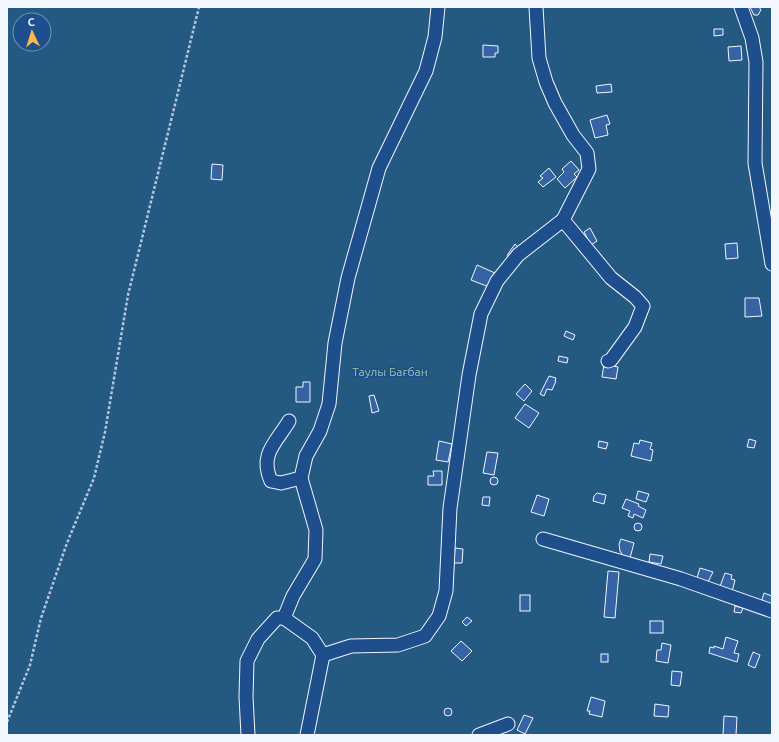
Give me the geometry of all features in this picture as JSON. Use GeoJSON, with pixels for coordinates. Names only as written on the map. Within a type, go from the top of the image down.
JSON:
{"type":"FeatureCollection","features":[{"type":"Feature","properties":{"kind":"street"},"geometry":{"type":"LineString","coordinates":[[284,618],[293,596],[315,559],[316,530],[301,478],[306,456],[320,431],[329,404],[335,343],[348,278],[379,168],[426,71],[435,37],[438,7]]}},
{"type":"Feature","properties":{"kind":"street"},"geometry":{"type":"LineString","coordinates":[[323,655],[351,646],[398,645],[425,636],[440,616],[446,591],[450,508],[469,375],[481,314],[497,281],[518,255],[563,220],[589,169],[587,153],[573,135],[554,103],[546,82],[539,58],[536,7]]}},
{"type":"Feature","properties":{"kind":"street"},"geometry":{"type":"LineString","coordinates":[[741,7],[752,38],[756,62],[755,164],[772,264]]}},
{"type":"Feature","properties":{"kind":"street"},"geometry":{"type":"LineString","coordinates":[[563,220],[611,278],[635,297],[643,306],[635,327],[611,360],[608,361]]}},
{"type":"Feature","properties":{"kind":"street"},"geometry":{"type":"LineString","coordinates":[[289,420],[267,456],[266,470],[271,481],[281,483],[301,478]]}},
{"type":"Feature","properties":{"kind":"street"},"geometry":{"type":"LineString","coordinates":[[543,539],[681,579],[772,611]]}},
{"type":"Feature","properties":{"kind":"street"},"geometry":{"type":"LineString","coordinates":[[248,735],[246,697],[247,661],[258,639],[277,618],[284,618],[312,638],[323,655],[307,735]]}},
{"type":"Feature","properties":{"kind":"street"},"geometry":{"type":"LineString","coordinates":[[479,735],[508,724]]}},
{"type":"Feature","properties":{"kind":"path"},"geometry":{"type":"LineString","coordinates":[[7,722],[30,665],[41,618],[67,543],[94,478],[106,432],[128,295],[199,7]]}},
{"type":"Feature","properties":{"kind":"green space","name":"Таулы Бағбан"},"geometry":{"type":"Polygon","coordinates":[[[7,7],[772,7],[772,735],[7,735],[7,7]]]}},
{"type":"Feature","properties":{"kind":"building"},"geometry":{"type":"Polygon","coordinates":[[[750,7],[759,7],[761,10],[758,15],[754,15],[750,7]]]}},
{"type":"Feature","properties":{"kind":"building"},"geometry":{"type":"Polygon","coordinates":[[[714,29],[723,29],[723,35],[714,36],[714,29]]]}},
{"type":"Feature","properties":{"kind":"building"},"geometry":{"type":"Polygon","coordinates":[[[483,45],[498,46],[498,53],[495,53],[495,57],[483,57],[483,45]]]}},
{"type":"Feature","properties":{"kind":"building"},"geometry":{"type":"Polygon","coordinates":[[[741,46],[742,60],[729,61],[728,47],[741,46]]]}},
{"type":"Feature","properties":{"kind":"building"},"geometry":{"type":"Polygon","coordinates":[[[611,84],[612,92],[597,93],[596,86],[611,84]]]}},
{"type":"Feature","properties":{"kind":"building"},"geometry":{"type":"Polygon","coordinates":[[[607,115],[610,124],[606,125],[608,135],[595,138],[590,120],[607,115]]]}},
{"type":"Feature","properties":{"kind":"building"},"geometry":{"type":"Polygon","coordinates":[[[571,161],[579,170],[574,174],[577,177],[565,188],[557,179],[564,172],[562,169],[571,161]]]}},
{"type":"Feature","properties":{"kind":"building"},"geometry":{"type":"Polygon","coordinates":[[[212,164],[223,165],[222,180],[211,179],[212,164]]]}},
{"type":"Feature","properties":{"kind":"building"},"geometry":{"type":"Polygon","coordinates":[[[549,168],[556,177],[543,187],[538,182],[543,178],[540,176],[549,168]]]}},
{"type":"Feature","properties":{"kind":"building"},"geometry":{"type":"Polygon","coordinates":[[[590,228],[597,241],[591,245],[584,232],[590,228]]]}},
{"type":"Feature","properties":{"kind":"building"},"geometry":{"type":"Polygon","coordinates":[[[737,243],[738,258],[726,259],[725,244],[737,243]]]}},
{"type":"Feature","properties":{"kind":"building"},"geometry":{"type":"Polygon","coordinates":[[[515,244],[521,250],[507,261],[508,254],[515,244]]]}},
{"type":"Feature","properties":{"kind":"building"},"geometry":{"type":"Polygon","coordinates":[[[477,265],[495,273],[489,287],[471,280],[477,265]]]}},
{"type":"Feature","properties":{"kind":"building"},"geometry":{"type":"Polygon","coordinates":[[[745,298],[759,298],[762,316],[745,317],[745,298]]]}},
{"type":"Feature","properties":{"kind":"building"},"geometry":{"type":"Polygon","coordinates":[[[566,331],[575,335],[573,340],[564,336],[566,331]]]}},
{"type":"Feature","properties":{"kind":"building"},"geometry":{"type":"Polygon","coordinates":[[[559,356],[568,358],[567,363],[558,361],[559,356]]]}},
{"type":"Feature","properties":{"kind":"building"},"geometry":{"type":"Polygon","coordinates":[[[604,364],[618,367],[616,379],[602,377],[604,364]]]}},
{"type":"Feature","properties":{"kind":"building"},"geometry":{"type":"Polygon","coordinates":[[[549,376],[556,378],[556,381],[552,390],[547,389],[544,396],[540,394],[549,376]]]}},
{"type":"Feature","properties":{"kind":"building"},"geometry":{"type":"Polygon","coordinates":[[[303,382],[310,382],[310,402],[296,402],[296,387],[303,387],[303,382]]]}},
{"type":"Feature","properties":{"kind":"building"},"geometry":{"type":"Polygon","coordinates":[[[525,384],[532,391],[524,401],[516,394],[525,384]]]}},
{"type":"Feature","properties":{"kind":"building"},"geometry":{"type":"Polygon","coordinates":[[[374,395],[379,411],[372,413],[369,396],[374,395]]]}},
{"type":"Feature","properties":{"kind":"building"},"geometry":{"type":"Polygon","coordinates":[[[525,404],[539,413],[529,428],[515,418],[525,404]]]}},
{"type":"Feature","properties":{"kind":"building"},"geometry":{"type":"Polygon","coordinates":[[[749,439],[756,441],[754,448],[747,447],[749,439]]]}},
{"type":"Feature","properties":{"kind":"building"},"geometry":{"type":"Polygon","coordinates":[[[640,440],[652,443],[650,449],[653,450],[651,461],[631,456],[634,443],[639,444],[640,440]]]}},
{"type":"Feature","properties":{"kind":"building"},"geometry":{"type":"Polygon","coordinates":[[[439,441],[452,444],[448,462],[436,460],[439,441]]]}},
{"type":"Feature","properties":{"kind":"building"},"geometry":{"type":"Polygon","coordinates":[[[599,441],[608,443],[606,449],[598,447],[599,441]]]}},
{"type":"Feature","properties":{"kind":"building"},"geometry":{"type":"Polygon","coordinates":[[[487,452],[498,453],[494,475],[483,473],[487,452]]]}},
{"type":"Feature","properties":{"kind":"building"},"geometry":{"type":"Polygon","coordinates":[[[433,471],[442,471],[442,485],[428,485],[428,476],[434,476],[433,471]]]}},
{"type":"Feature","properties":{"kind":"building"},"geometry":{"type":"Polygon","coordinates":[[[492,477],[496,477],[498,481],[496,485],[492,485],[490,483],[490,479],[492,477]]]}},
{"type":"Feature","properties":{"kind":"building"},"geometry":{"type":"Polygon","coordinates":[[[638,491],[649,494],[646,502],[636,499],[638,491]]]}},
{"type":"Feature","properties":{"kind":"building"},"geometry":{"type":"Polygon","coordinates":[[[597,493],[606,495],[604,504],[593,501],[594,496],[597,493]]]}},
{"type":"Feature","properties":{"kind":"building"},"geometry":{"type":"Polygon","coordinates":[[[537,495],[549,499],[544,516],[531,512],[537,495]]]}},
{"type":"Feature","properties":{"kind":"building"},"geometry":{"type":"Polygon","coordinates":[[[483,497],[490,497],[489,506],[482,505],[483,497]]]}},
{"type":"Feature","properties":{"kind":"building"},"geometry":{"type":"Polygon","coordinates":[[[626,499],[639,504],[638,506],[646,510],[643,518],[634,514],[633,518],[628,516],[630,511],[622,508],[626,499]]]}},
{"type":"Feature","properties":{"kind":"building"},"geometry":{"type":"Polygon","coordinates":[[[638,523],[641,524],[641,530],[638,531],[635,530],[634,527],[635,524],[638,523]]]}},
{"type":"Feature","properties":{"kind":"building"},"geometry":{"type":"Polygon","coordinates":[[[621,539],[634,543],[630,558],[623,556],[620,551],[619,544],[621,539]]]}},
{"type":"Feature","properties":{"kind":"building"},"geometry":{"type":"Polygon","coordinates":[[[455,548],[463,549],[462,563],[454,563],[455,548]]]}},
{"type":"Feature","properties":{"kind":"building"},"geometry":{"type":"Polygon","coordinates":[[[650,554],[663,556],[661,564],[649,562],[650,554]]]}},
{"type":"Feature","properties":{"kind":"building"},"geometry":{"type":"Polygon","coordinates":[[[700,568],[713,572],[707,584],[697,578],[700,568]]]}},
{"type":"Feature","properties":{"kind":"building"},"geometry":{"type":"Polygon","coordinates":[[[608,571],[619,572],[615,618],[604,617],[608,571]]]}},
{"type":"Feature","properties":{"kind":"building"},"geometry":{"type":"Polygon","coordinates":[[[725,573],[732,575],[731,579],[735,580],[732,592],[719,589],[725,573]]]}},
{"type":"Feature","properties":{"kind":"building"},"geometry":{"type":"Polygon","coordinates":[[[764,593],[772,596],[772,607],[761,603],[764,593]]]}},
{"type":"Feature","properties":{"kind":"building"},"geometry":{"type":"Polygon","coordinates":[[[520,595],[530,595],[530,611],[520,611],[520,595]]]}},
{"type":"Feature","properties":{"kind":"building"},"geometry":{"type":"Polygon","coordinates":[[[735,606],[743,608],[741,613],[734,612],[735,606]]]}},
{"type":"Feature","properties":{"kind":"building"},"geometry":{"type":"Polygon","coordinates":[[[467,617],[472,621],[466,626],[462,622],[467,617]]]}},
{"type":"Feature","properties":{"kind":"building"},"geometry":{"type":"Polygon","coordinates":[[[650,621],[663,621],[663,633],[650,633],[650,621]]]}},
{"type":"Feature","properties":{"kind":"building"},"geometry":{"type":"Polygon","coordinates":[[[726,637],[738,641],[734,653],[739,654],[737,662],[709,653],[710,647],[714,648],[714,646],[723,649],[726,637]]]}},
{"type":"Feature","properties":{"kind":"building"},"geometry":{"type":"Polygon","coordinates":[[[461,641],[472,651],[462,661],[451,651],[461,641]]]}},
{"type":"Feature","properties":{"kind":"building"},"geometry":{"type":"Polygon","coordinates":[[[662,643],[671,645],[668,663],[656,661],[657,650],[661,650],[662,643]]]}},
{"type":"Feature","properties":{"kind":"building"},"geometry":{"type":"Polygon","coordinates":[[[753,652],[760,655],[755,668],[748,665],[753,652]]]}},
{"type":"Feature","properties":{"kind":"building"},"geometry":{"type":"Polygon","coordinates":[[[601,654],[608,654],[608,662],[601,662],[601,654]]]}},
{"type":"Feature","properties":{"kind":"building"},"geometry":{"type":"Polygon","coordinates":[[[672,671],[682,672],[680,686],[671,685],[672,671]]]}},
{"type":"Feature","properties":{"kind":"building"},"geometry":{"type":"Polygon","coordinates":[[[591,697],[605,701],[602,717],[589,714],[590,711],[587,711],[591,697]]]}},
{"type":"Feature","properties":{"kind":"building"},"geometry":{"type":"Polygon","coordinates":[[[655,704],[669,706],[668,717],[654,716],[655,704]]]}},
{"type":"Feature","properties":{"kind":"building"},"geometry":{"type":"Polygon","coordinates":[[[448,708],[451,709],[451,715],[448,716],[445,715],[444,712],[445,709],[448,708]]]}},
{"type":"Feature","properties":{"kind":"building"},"geometry":{"type":"Polygon","coordinates":[[[524,715],[533,718],[525,734],[517,730],[524,715]]]}},
{"type":"Feature","properties":{"kind":"building"},"geometry":{"type":"Polygon","coordinates":[[[724,716],[737,717],[736,735],[723,735],[724,716]]]}}]}
